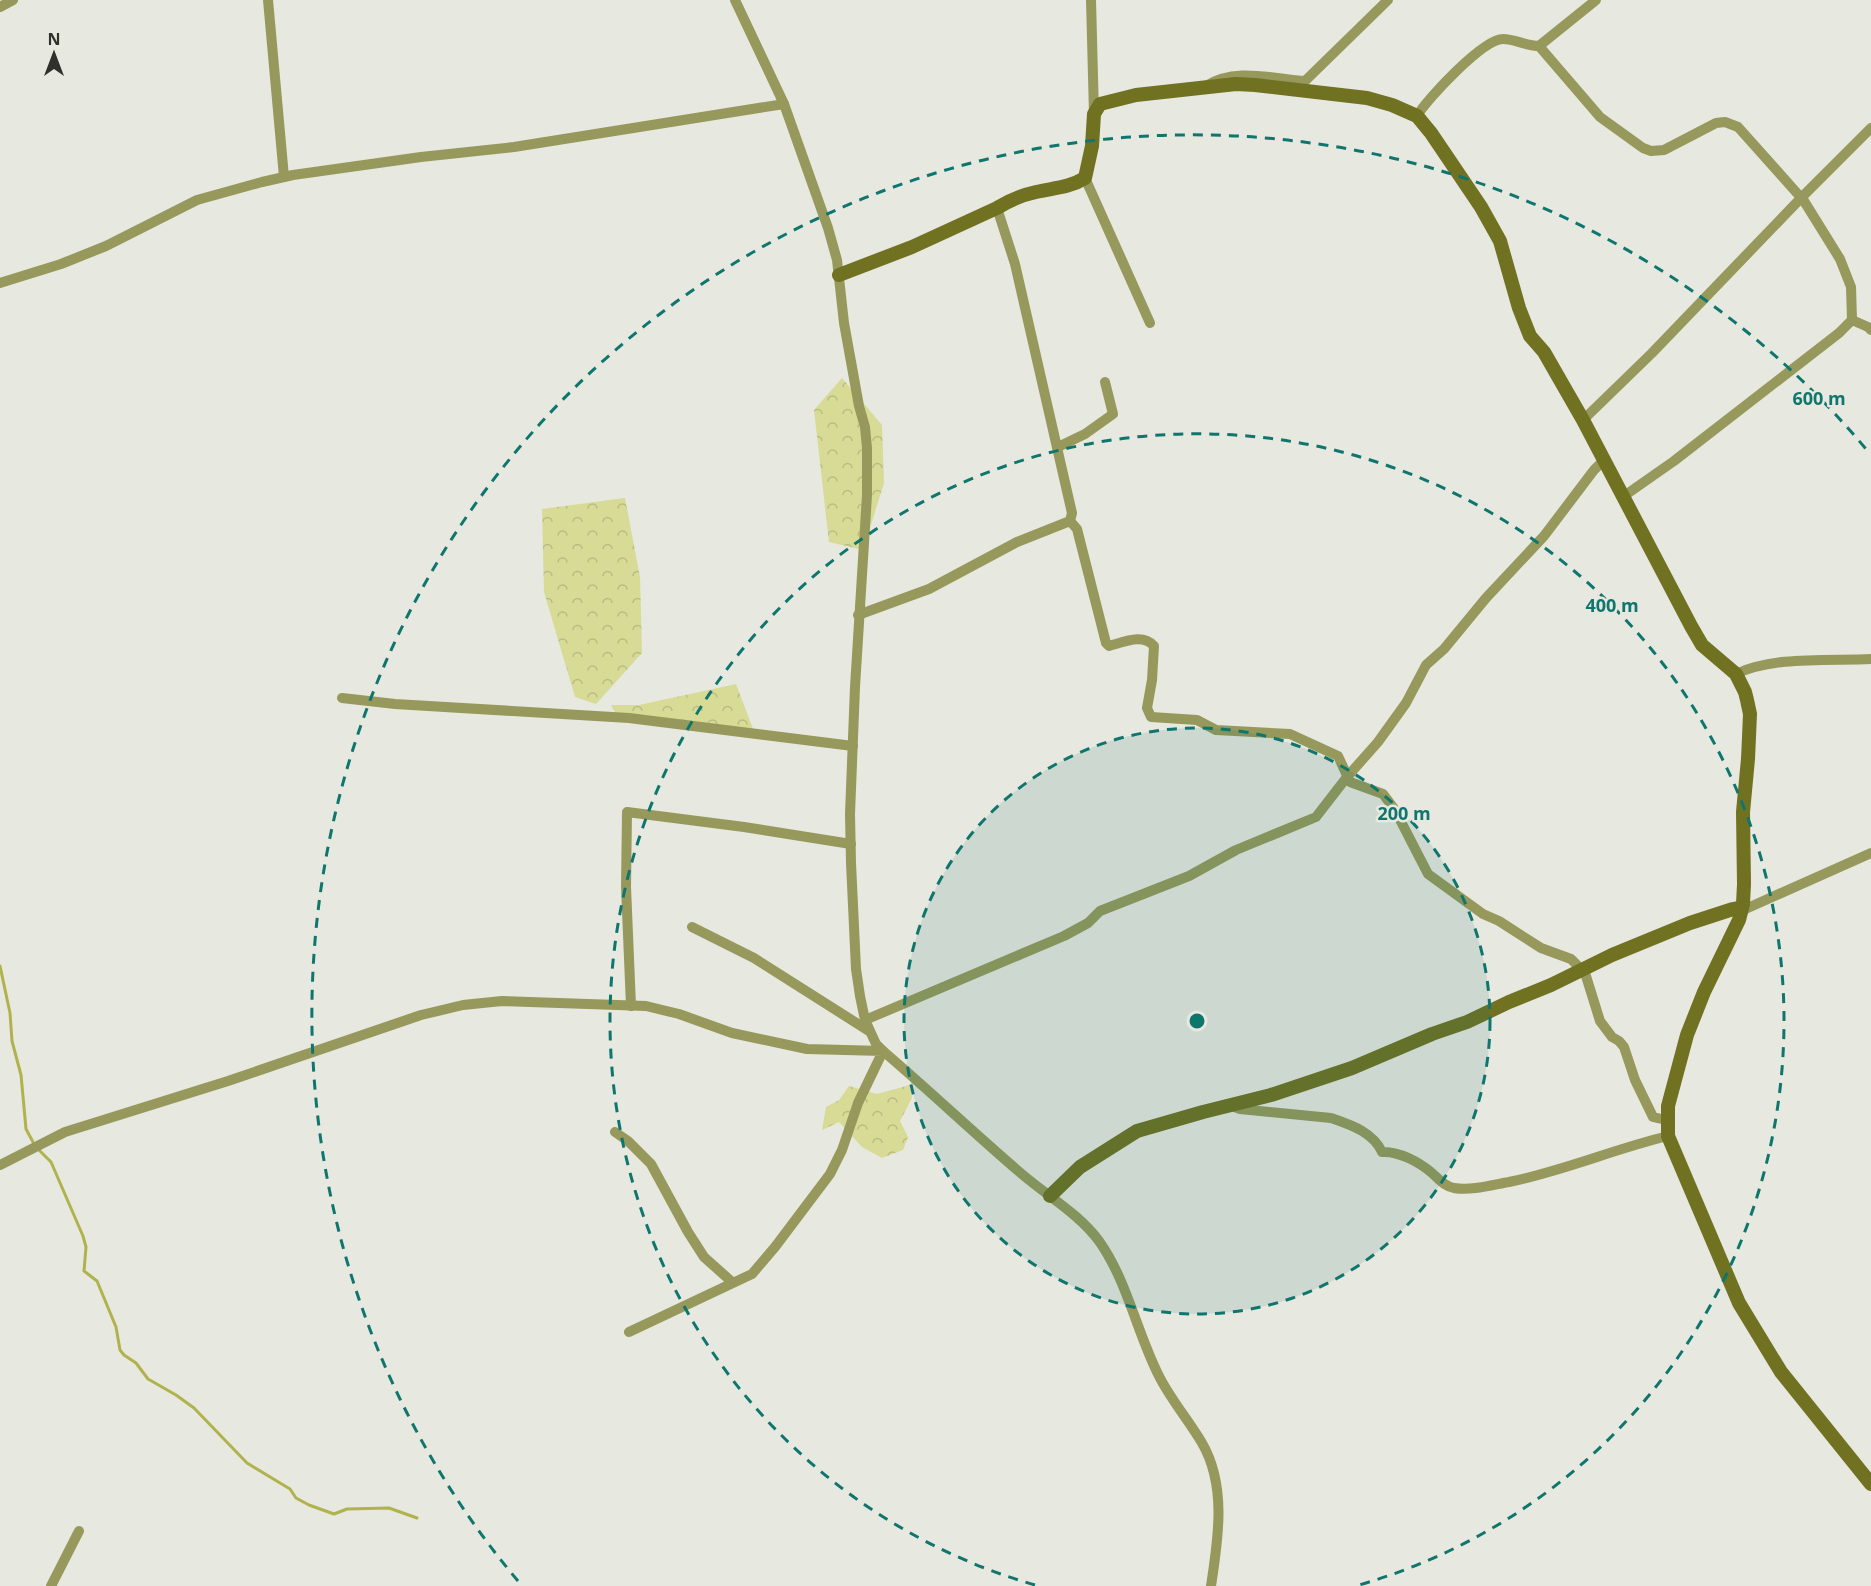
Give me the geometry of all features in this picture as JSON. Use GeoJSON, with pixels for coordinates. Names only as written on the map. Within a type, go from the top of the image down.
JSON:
{"type":"FeatureCollection","features":[{"type":"Feature","properties":{"kind":"street"},"geometry":{"type":"LineString","coordinates":[[0,7],[13,0]]}},
{"type":"Feature","properties":{"kind":"street"},"geometry":{"type":"LineString","coordinates":[[268,0],[284,177]]}},
{"type":"Feature","properties":{"kind":"street"},"geometry":{"type":"LineString","coordinates":[[735,0],[784,104],[828,228],[839,275],[844,323],[867,448],[867,504],[858,615],[851,844],[856,969],[865,1020],[876,1044],[884,1052],[974,1133],[1087,1227],[1106,1252],[1120,1278],[1147,1351],[1161,1379],[1210,1460],[1219,1502],[1216,1558],[1211,1586]]}},
{"type":"Feature","properties":{"kind":"street"},"geometry":{"type":"LineString","coordinates":[[1091,0],[1094,114],[1092,146],[1085,178],[1150,323]]}},
{"type":"Feature","properties":{"kind":"street"},"geometry":{"type":"LineString","coordinates":[[1204,88],[1217,79],[1245,75],[1305,81],[1388,0]]}},
{"type":"Feature","properties":{"kind":"street"},"geometry":{"type":"LineString","coordinates":[[1539,46],[1596,0]]}},
{"type":"Feature","properties":{"kind":"street"},"geometry":{"type":"LineString","coordinates":[[1417,116],[1448,78],[1500,39],[1516,40],[1539,46],[1600,117],[1643,148],[1651,151],[1664,150],[1716,123],[1731,123],[1738,127],[1801,198],[1839,259],[1851,287],[1852,320],[1839,333],[1674,461],[1624,496]]}},
{"type":"Feature","properties":{"kind":"street"},"geometry":{"type":"LineString","coordinates":[[1094,114],[1100,104],[1136,95],[1236,84],[1367,98],[1402,108],[1417,116],[1481,207],[1495,231],[1530,336],[1544,352],[1583,420],[1702,645],[1736,675],[1745,692],[1750,714],[1743,812],[1744,884],[1741,911],[1687,1035],[1670,1093],[1666,1120],[1668,1136],[1739,1303],[1781,1372],[1871,1484]]}},
{"type":"Feature","properties":{"kind":"street"},"geometry":{"type":"LineString","coordinates":[[0,283],[61,264],[106,246],[197,200],[284,177],[421,157],[526,146],[784,104]]}},
{"type":"Feature","properties":{"kind":"street"},"geometry":{"type":"LineString","coordinates":[[1583,420],[1652,353],[1871,128]]}},
{"type":"Feature","properties":{"kind":"street"},"geometry":{"type":"LineString","coordinates":[[839,275],[912,247],[1008,201],[1036,192],[1065,188],[1085,178]]}},
{"type":"Feature","properties":{"kind":"street"},"geometry":{"type":"LineString","coordinates":[[997,208],[1016,264],[1072,513],[1070,521]]}},
{"type":"Feature","properties":{"kind":"street"},"geometry":{"type":"LineString","coordinates":[[1852,320],[1871,330]]}},
{"type":"Feature","properties":{"kind":"street"},"geometry":{"type":"LineString","coordinates":[[1058,447],[1085,434],[1113,414],[1105,382]]}},
{"type":"Feature","properties":{"kind":"street"},"geometry":{"type":"LineString","coordinates":[[865,1020],[1064,936],[1088,923],[1100,910],[1189,876],[1236,850],[1316,818],[1392,723],[1406,703],[1426,665],[1444,649],[1486,598],[1544,536],[1604,460]]}},
{"type":"Feature","properties":{"kind":"street"},"geometry":{"type":"LineString","coordinates":[[858,615],[929,589],[1017,542],[1070,521]]}},
{"type":"Feature","properties":{"kind":"street"},"geometry":{"type":"LineString","coordinates":[[1070,521],[1077,529],[1106,643],[1109,646],[1138,639],[1149,640],[1154,646],[1152,681],[1147,708],[1151,717],[1197,720],[1216,730],[1290,734],[1338,756],[1350,782],[1383,794],[1395,810],[1428,874],[1483,914],[1499,921],[1541,948],[1572,959],[1586,976],[1600,1021],[1612,1037],[1624,1047],[1635,1080],[1653,1117],[1666,1120]]}},
{"type":"Feature","properties":{"kind":"street"},"geometry":{"type":"LineString","coordinates":[[1736,675],[1750,667],[1785,662],[1871,659]]}},
{"type":"Feature","properties":{"kind":"street"},"geometry":{"type":"LineString","coordinates":[[342,699],[629,718],[853,746]]}},
{"type":"Feature","properties":{"kind":"street"},"geometry":{"type":"LineString","coordinates":[[631,1006],[626,887],[627,812],[744,826],[851,844]]}},
{"type":"Feature","properties":{"kind":"street"},"geometry":{"type":"LineString","coordinates":[[1741,911],[1871,853]]}},
{"type":"Feature","properties":{"kind":"street"},"geometry":{"type":"LineString","coordinates":[[1050,1196],[1080,1167],[1137,1131],[1271,1095],[1352,1068],[1432,1034],[1467,1022],[1580,970],[1718,913],[1738,908],[1741,911]]}},
{"type":"Feature","properties":{"kind":"street"},"geometry":{"type":"LineString","coordinates":[[692,927],[754,958],[872,1033]]}},
{"type":"Feature","properties":{"kind":"street"},"geometry":{"type":"LineString","coordinates":[[0,1165],[65,1132],[239,1077],[420,1015],[463,1005],[502,1000],[646,1006],[679,1014],[732,1033],[807,1049],[884,1052]]}},
{"type":"Feature","properties":{"kind":"street"},"geometry":{"type":"LineString","coordinates":[[629,1332],[752,1274],[775,1248],[830,1174],[842,1150],[858,1103],[884,1052]]}},
{"type":"Feature","properties":{"kind":"street"},"geometry":{"type":"LineString","coordinates":[[1229,1106],[1340,1121],[1370,1136],[1382,1152],[1404,1156],[1429,1170],[1446,1186],[1454,1188],[1492,1186],[1535,1177],[1584,1160],[1668,1136]]}},
{"type":"Feature","properties":{"kind":"street"},"geometry":{"type":"LineString","coordinates":[[615,1132],[628,1141],[651,1164],[704,1257],[732,1282]]}},
{"type":"Feature","properties":{"kind":"street"},"geometry":{"type":"LineString","coordinates":[[51,1586],[79,1531]]}},
{"type":"Feature","properties":{"kind":"green space"},"geometry":{"type":"Polygon","coordinates":[[[842,378],[882,425],[884,483],[863,550],[829,542],[814,410],[842,378]]]}},
{"type":"Feature","properties":{"kind":"green space"},"geometry":{"type":"Polygon","coordinates":[[[625,498],[640,577],[642,653],[596,704],[575,697],[544,592],[542,509],[625,498]]]}},
{"type":"Feature","properties":{"kind":"green space"},"geometry":{"type":"Polygon","coordinates":[[[736,684],[755,734],[618,718],[611,705],[639,705],[736,684]]]}},
{"type":"Feature","properties":{"kind":"green space"},"geometry":{"type":"Polygon","coordinates":[[[910,1085],[912,1098],[900,1121],[908,1137],[903,1150],[882,1158],[862,1147],[839,1122],[822,1130],[826,1107],[839,1100],[849,1086],[877,1094],[910,1085]]]}},
{"type":"Feature","properties":{"kind":"waterway"},"geometry":{"type":"LineString","coordinates":[[0,966],[10,1013],[12,1041],[21,1075],[26,1129],[33,1142]]}},
{"type":"Feature","properties":{"kind":"waterway"},"geometry":{"type":"LineString","coordinates":[[38,1149],[51,1162],[83,1236],[86,1247],[84,1271],[97,1281],[116,1327],[120,1350],[136,1363],[148,1379],[194,1408],[247,1463],[290,1489],[296,1498],[309,1505],[334,1514],[347,1509],[389,1508],[417,1518]]}}]}
